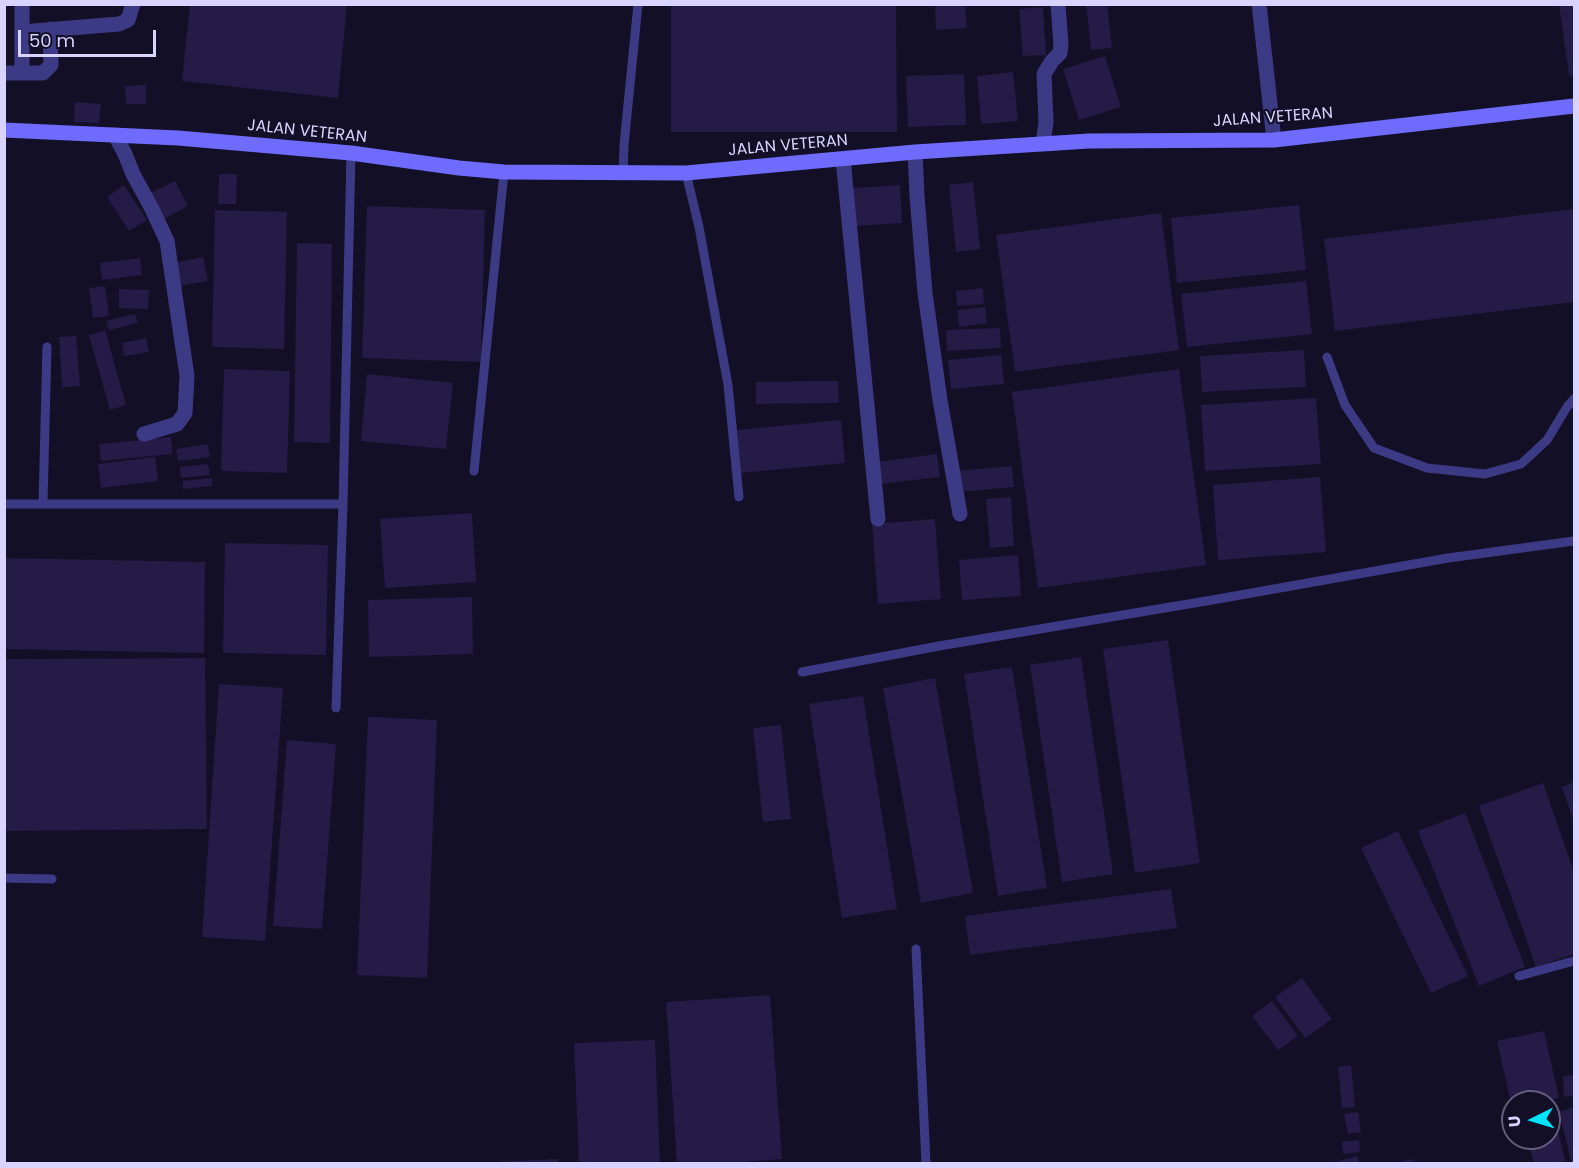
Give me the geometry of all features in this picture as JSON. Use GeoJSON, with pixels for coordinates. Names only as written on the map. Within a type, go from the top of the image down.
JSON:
{"type":"FeatureCollection","features":[{"type":"Feature","properties":{"kind":"main road","name":"JALAN VETERAN"},"geometry":{"type":"LineString","coordinates":[[4,130],[178,138],[351,153],[504,172],[623,174],[686,173],[915,152],[1089,141],[1274,140],[1575,106]]}},
{"type":"Feature","properties":{"kind":"street"},"geometry":{"type":"LineString","coordinates":[[21,4],[22,73]]}},
{"type":"Feature","properties":{"kind":"street"},"geometry":{"type":"LineString","coordinates":[[1043,144],[1046,123],[1044,74],[1060,53],[1061,45],[1058,4]]}},
{"type":"Feature","properties":{"kind":"street"},"geometry":{"type":"LineString","coordinates":[[1259,4],[1274,140]]}},
{"type":"Feature","properties":{"kind":"street"},"geometry":{"type":"LineString","coordinates":[[22,32],[119,24],[130,10]]}},
{"type":"Feature","properties":{"kind":"street"},"geometry":{"type":"LineString","coordinates":[[4,73],[43,73],[51,65],[50,29]]}},
{"type":"Feature","properties":{"kind":"street"},"geometry":{"type":"LineString","coordinates":[[114,135],[167,241],[187,376],[185,413],[177,424],[144,434]]}},
{"type":"Feature","properties":{"kind":"street"},"geometry":{"type":"LineString","coordinates":[[915,152],[916,196],[925,292],[940,400],[960,514]]}},
{"type":"Feature","properties":{"kind":"street"},"geometry":{"type":"LineString","coordinates":[[843,159],[878,519]]}},
{"type":"Feature","properties":{"kind":"lane"},"geometry":{"type":"LineString","coordinates":[[623,174],[638,4]]}},
{"type":"Feature","properties":{"kind":"lane"},"geometry":{"type":"LineString","coordinates":[[336,708],[351,153]]}},
{"type":"Feature","properties":{"kind":"lane"},"geometry":{"type":"LineString","coordinates":[[474,471],[504,172]]}},
{"type":"Feature","properties":{"kind":"lane"},"geometry":{"type":"LineString","coordinates":[[686,173],[699,227],[728,385],[739,497]]}},
{"type":"Feature","properties":{"kind":"lane"},"geometry":{"type":"LineString","coordinates":[[43,503],[47,347]]}},
{"type":"Feature","properties":{"kind":"lane"},"geometry":{"type":"LineString","coordinates":[[1327,357],[1345,405],[1374,448],[1427,468],[1485,474],[1521,464],[1547,440],[1567,407],[1575,399]]}},
{"type":"Feature","properties":{"kind":"lane"},"geometry":{"type":"LineString","coordinates":[[4,504],[343,504]]}},
{"type":"Feature","properties":{"kind":"lane"},"geometry":{"type":"LineString","coordinates":[[802,672],[1436,560],[1575,541]]}},
{"type":"Feature","properties":{"kind":"lane"},"geometry":{"type":"LineString","coordinates":[[4,878],[52,879]]}},
{"type":"Feature","properties":{"kind":"lane"},"geometry":{"type":"LineString","coordinates":[[916,949],[926,1164]]}},
{"type":"Feature","properties":{"kind":"lane"},"geometry":{"type":"LineString","coordinates":[[1519,976],[1575,961]]}},
{"type":"Feature","properties":{"kind":"building"},"geometry":{"type":"Polygon","coordinates":[[[190,4],[347,4],[338,98],[182,81],[190,4]]]}},
{"type":"Feature","properties":{"kind":"building"},"geometry":{"type":"Polygon","coordinates":[[[671,4],[896,4],[897,132],[671,132],[671,4]]]}},
{"type":"Feature","properties":{"kind":"building"},"geometry":{"type":"Polygon","coordinates":[[[935,4],[965,4],[967,28],[936,30],[935,4]]]}},
{"type":"Feature","properties":{"kind":"building"},"geometry":{"type":"Polygon","coordinates":[[[1086,4],[1107,4],[1112,48],[1091,50],[1086,4]]]}},
{"type":"Feature","properties":{"kind":"building"},"geometry":{"type":"Polygon","coordinates":[[[1559,4],[1574,4],[1574,75],[1569,76],[1559,4]]]}},
{"type":"Feature","properties":{"kind":"building"},"geometry":{"type":"Polygon","coordinates":[[[1043,7],[1046,55],[1023,56],[1019,9],[1043,7]]]}},
{"type":"Feature","properties":{"kind":"building"},"geometry":{"type":"Polygon","coordinates":[[[1105,56],[1121,107],[1079,120],[1063,69],[1105,56]]]}},
{"type":"Feature","properties":{"kind":"building"},"geometry":{"type":"Polygon","coordinates":[[[1013,72],[1018,121],[981,124],[977,76],[1013,72]]]}},
{"type":"Feature","properties":{"kind":"building"},"geometry":{"type":"Polygon","coordinates":[[[964,74],[966,125],[908,127],[906,76],[964,74]]]}},
{"type":"Feature","properties":{"kind":"building"},"geometry":{"type":"Polygon","coordinates":[[[146,85],[146,104],[126,104],[125,86],[146,85]]]}},
{"type":"Feature","properties":{"kind":"building"},"geometry":{"type":"Polygon","coordinates":[[[75,102],[101,104],[99,123],[74,122],[75,102]]]}},
{"type":"Feature","properties":{"kind":"building"},"geometry":{"type":"Polygon","coordinates":[[[219,174],[237,174],[236,204],[218,204],[219,174]]]}},
{"type":"Feature","properties":{"kind":"building"},"geometry":{"type":"Polygon","coordinates":[[[175,181],[188,206],[160,221],[147,195],[175,181]]]}},
{"type":"Feature","properties":{"kind":"building"},"geometry":{"type":"Polygon","coordinates":[[[973,182],[980,249],[956,252],[949,185],[973,182]]]}},
{"type":"Feature","properties":{"kind":"building"},"geometry":{"type":"Polygon","coordinates":[[[124,185],[147,220],[129,231],[107,197],[124,185]]]}},
{"type":"Feature","properties":{"kind":"building"},"geometry":{"type":"Polygon","coordinates":[[[900,185],[902,223],[855,226],[853,188],[900,185]]]}},
{"type":"Feature","properties":{"kind":"building"},"geometry":{"type":"Polygon","coordinates":[[[1299,205],[1306,270],[1177,283],[1171,218],[1299,205]]]}},
{"type":"Feature","properties":{"kind":"building"},"geometry":{"type":"Polygon","coordinates":[[[367,206],[485,210],[481,362],[362,358],[367,206]]]}},
{"type":"Feature","properties":{"kind":"building"},"geometry":{"type":"Polygon","coordinates":[[[1574,209],[1574,302],[1335,331],[1324,239],[1574,209]]]}},
{"type":"Feature","properties":{"kind":"building"},"geometry":{"type":"Polygon","coordinates":[[[215,210],[287,212],[284,349],[212,347],[215,210]]]}},
{"type":"Feature","properties":{"kind":"building"},"geometry":{"type":"Polygon","coordinates":[[[1161,213],[1179,350],[1015,372],[996,235],[1161,213]]]}},
{"type":"Feature","properties":{"kind":"building"},"geometry":{"type":"Polygon","coordinates":[[[297,243],[332,244],[330,443],[294,442],[297,243]]]}},
{"type":"Feature","properties":{"kind":"building"},"geometry":{"type":"Polygon","coordinates":[[[203,257],[208,281],[179,286],[174,263],[203,257]]]}},
{"type":"Feature","properties":{"kind":"building"},"geometry":{"type":"Polygon","coordinates":[[[140,258],[142,275],[102,280],[100,263],[140,258]]]}},
{"type":"Feature","properties":{"kind":"building"},"geometry":{"type":"Polygon","coordinates":[[[1306,281],[1312,334],[1187,347],[1181,294],[1306,281]]]}},
{"type":"Feature","properties":{"kind":"building"},"geometry":{"type":"Polygon","coordinates":[[[105,286],[109,316],[93,318],[89,288],[105,286]]]}},
{"type":"Feature","properties":{"kind":"building"},"geometry":{"type":"Polygon","coordinates":[[[983,288],[984,304],[957,306],[956,291],[983,288]]]}},
{"type":"Feature","properties":{"kind":"building"},"geometry":{"type":"Polygon","coordinates":[[[119,289],[149,290],[148,309],[119,308],[119,289]]]}},
{"type":"Feature","properties":{"kind":"building"},"geometry":{"type":"Polygon","coordinates":[[[985,307],[987,323],[959,327],[957,310],[985,307]]]}},
{"type":"Feature","properties":{"kind":"building"},"geometry":{"type":"Polygon","coordinates":[[[135,314],[138,323],[109,330],[106,321],[135,314]]]}},
{"type":"Feature","properties":{"kind":"building"},"geometry":{"type":"Polygon","coordinates":[[[1000,328],[1001,348],[947,351],[946,330],[1000,328]]]}},
{"type":"Feature","properties":{"kind":"building"},"geometry":{"type":"Polygon","coordinates":[[[105,330],[126,405],[110,410],[89,335],[105,330]]]}},
{"type":"Feature","properties":{"kind":"building"},"geometry":{"type":"Polygon","coordinates":[[[76,336],[80,386],[62,387],[59,337],[76,336]]]}},
{"type":"Feature","properties":{"kind":"building"},"geometry":{"type":"Polygon","coordinates":[[[146,338],[149,352],[124,356],[122,343],[146,338]]]}},
{"type":"Feature","properties":{"kind":"building"},"geometry":{"type":"Polygon","coordinates":[[[1304,350],[1306,387],[1202,392],[1200,356],[1304,350]]]}},
{"type":"Feature","properties":{"kind":"building"},"geometry":{"type":"Polygon","coordinates":[[[1001,355],[1004,384],[951,389],[948,360],[1001,355]]]}},
{"type":"Feature","properties":{"kind":"building"},"geometry":{"type":"Polygon","coordinates":[[[224,369],[290,371],[287,473],[221,471],[224,369]]]}},
{"type":"Feature","properties":{"kind":"building"},"geometry":{"type":"Polygon","coordinates":[[[1179,369],[1206,565],[1038,588],[1012,392],[1179,369]]]}},
{"type":"Feature","properties":{"kind":"building"},"geometry":{"type":"Polygon","coordinates":[[[367,374],[453,383],[446,449],[361,441],[367,374]]]}},
{"type":"Feature","properties":{"kind":"building"},"geometry":{"type":"Polygon","coordinates":[[[838,381],[839,403],[756,404],[756,382],[838,381]]]}},
{"type":"Feature","properties":{"kind":"building"},"geometry":{"type":"Polygon","coordinates":[[[1316,398],[1321,464],[1205,471],[1201,405],[1316,398]]]}},
{"type":"Feature","properties":{"kind":"building"},"geometry":{"type":"Polygon","coordinates":[[[841,420],[845,463],[741,473],[737,430],[841,420]]]}},
{"type":"Feature","properties":{"kind":"building"},"geometry":{"type":"Polygon","coordinates":[[[171,437],[172,454],[101,461],[99,444],[171,437]]]}},
{"type":"Feature","properties":{"kind":"building"},"geometry":{"type":"Polygon","coordinates":[[[208,444],[210,457],[178,461],[176,449],[208,444]]]}},
{"type":"Feature","properties":{"kind":"building"},"geometry":{"type":"Polygon","coordinates":[[[937,454],[940,477],[880,484],[877,462],[937,454]]]}},
{"type":"Feature","properties":{"kind":"building"},"geometry":{"type":"Polygon","coordinates":[[[155,457],[158,481],[101,488],[98,464],[155,457]]]}},
{"type":"Feature","properties":{"kind":"building"},"geometry":{"type":"Polygon","coordinates":[[[208,464],[210,475],[181,478],[180,467],[208,464]]]}},
{"type":"Feature","properties":{"kind":"building"},"geometry":{"type":"Polygon","coordinates":[[[1012,466],[1014,487],[957,492],[956,471],[1012,466]]]}},
{"type":"Feature","properties":{"kind":"building"},"geometry":{"type":"Polygon","coordinates":[[[1320,477],[1326,552],[1218,560],[1213,485],[1320,477]]]}},
{"type":"Feature","properties":{"kind":"building"},"geometry":{"type":"Polygon","coordinates":[[[212,478],[212,486],[183,489],[183,481],[212,478]]]}},
{"type":"Feature","properties":{"kind":"building"},"geometry":{"type":"Polygon","coordinates":[[[1011,497],[1014,546],[990,548],[986,499],[1011,497]]]}},
{"type":"Feature","properties":{"kind":"building"},"geometry":{"type":"Polygon","coordinates":[[[472,513],[476,582],[385,588],[380,519],[472,513]]]}},
{"type":"Feature","properties":{"kind":"building"},"geometry":{"type":"Polygon","coordinates":[[[935,519],[941,599],[878,604],[872,524],[935,519]]]}},
{"type":"Feature","properties":{"kind":"building"},"geometry":{"type":"Polygon","coordinates":[[[225,543],[328,545],[326,655],[223,653],[225,543]]]}},
{"type":"Feature","properties":{"kind":"building"},"geometry":{"type":"Polygon","coordinates":[[[1018,555],[1021,596],[962,600],[959,560],[1018,555]]]}},
{"type":"Feature","properties":{"kind":"building"},"geometry":{"type":"Polygon","coordinates":[[[4,558],[205,562],[204,653],[4,649],[4,558]]]}},
{"type":"Feature","properties":{"kind":"building"},"geometry":{"type":"Polygon","coordinates":[[[472,597],[473,654],[369,657],[368,600],[472,597]]]}},
{"type":"Feature","properties":{"kind":"building"},"geometry":{"type":"Polygon","coordinates":[[[1168,640],[1200,863],[1135,873],[1103,649],[1168,640]]]}},
{"type":"Feature","properties":{"kind":"building"},"geometry":{"type":"Polygon","coordinates":[[[1081,657],[1113,874],[1062,882],[1030,665],[1081,657]]]}},
{"type":"Feature","properties":{"kind":"building"},"geometry":{"type":"Polygon","coordinates":[[[205,658],[207,829],[4,831],[4,659],[205,658]]]}},
{"type":"Feature","properties":{"kind":"building"},"geometry":{"type":"Polygon","coordinates":[[[1012,667],[1047,888],[998,896],[964,674],[1012,667]]]}},
{"type":"Feature","properties":{"kind":"building"},"geometry":{"type":"Polygon","coordinates":[[[935,678],[973,893],[921,903],[883,688],[935,678]]]}},
{"type":"Feature","properties":{"kind":"building"},"geometry":{"type":"Polygon","coordinates":[[[219,684],[283,688],[265,941],[202,937],[219,684]]]}},
{"type":"Feature","properties":{"kind":"building"},"geometry":{"type":"Polygon","coordinates":[[[863,696],[897,909],[842,918],[809,704],[863,696]]]}},
{"type":"Feature","properties":{"kind":"building"},"geometry":{"type":"Polygon","coordinates":[[[368,717],[437,720],[427,978],[357,975],[368,717]]]}},
{"type":"Feature","properties":{"kind":"building"},"geometry":{"type":"Polygon","coordinates":[[[781,725],[791,819],[763,822],[753,728],[781,725]]]}},
{"type":"Feature","properties":{"kind":"building"},"geometry":{"type":"Polygon","coordinates":[[[287,740],[336,744],[322,929],[273,926],[287,740]]]}},
{"type":"Feature","properties":{"kind":"building"},"geometry":{"type":"Polygon","coordinates":[[[1574,782],[1574,822],[1562,787],[1574,782]]]}},
{"type":"Feature","properties":{"kind":"building"},"geometry":{"type":"Polygon","coordinates":[[[1543,783],[1574,872],[1574,954],[1536,967],[1479,806],[1543,783]]]}},
{"type":"Feature","properties":{"kind":"building"},"geometry":{"type":"Polygon","coordinates":[[[1465,813],[1525,967],[1479,986],[1418,831],[1465,813]]]}},
{"type":"Feature","properties":{"kind":"building"},"geometry":{"type":"Polygon","coordinates":[[[1398,831],[1468,976],[1431,993],[1361,848],[1398,831]]]}},
{"type":"Feature","properties":{"kind":"building"},"geometry":{"type":"Polygon","coordinates":[[[1171,889],[1177,928],[970,955],[965,916],[1171,889]]]}},
{"type":"Feature","properties":{"kind":"building"},"geometry":{"type":"Polygon","coordinates":[[[1302,978],[1332,1019],[1305,1038],[1275,997],[1302,978]]]}},
{"type":"Feature","properties":{"kind":"building"},"geometry":{"type":"Polygon","coordinates":[[[770,995],[782,1159],[717,1164],[677,1164],[666,1002],[770,995]]]}},
{"type":"Feature","properties":{"kind":"building"},"geometry":{"type":"Polygon","coordinates":[[[1272,1001],[1298,1036],[1278,1050],[1252,1016],[1272,1001]]]}},
{"type":"Feature","properties":{"kind":"building"},"geometry":{"type":"Polygon","coordinates":[[[1544,1031],[1557,1090],[1508,1090],[1497,1041],[1544,1031]]]}},
{"type":"Feature","properties":{"kind":"building"},"geometry":{"type":"Polygon","coordinates":[[[655,1040],[660,1164],[579,1164],[574,1043],[655,1040]]]}},
{"type":"Feature","properties":{"kind":"building"},"geometry":{"type":"Polygon","coordinates":[[[1351,1065],[1355,1107],[1342,1108],[1338,1067],[1351,1065]]]}},
{"type":"Feature","properties":{"kind":"building"},"geometry":{"type":"Polygon","coordinates":[[[1573,1075],[1574,1096],[1564,1097],[1563,1076],[1573,1075]]]}},
{"type":"Feature","properties":{"kind":"building"},"geometry":{"type":"Polygon","coordinates":[[[1574,1107],[1574,1164],[1572,1164],[1561,1120],[1561,1111],[1574,1107]]]}},
{"type":"Feature","properties":{"kind":"building"},"geometry":{"type":"Polygon","coordinates":[[[1358,1112],[1361,1132],[1348,1134],[1344,1114],[1358,1112]]]}},
{"type":"Feature","properties":{"kind":"building"},"geometry":{"type":"Polygon","coordinates":[[[1359,1140],[1360,1152],[1343,1154],[1342,1142],[1359,1140]]]}},
{"type":"Feature","properties":{"kind":"building"},"geometry":{"type":"Polygon","coordinates":[[[1561,1144],[1566,1164],[1534,1164],[1531,1150],[1561,1150],[1561,1144]]]}},
{"type":"Feature","properties":{"kind":"building"},"geometry":{"type":"Polygon","coordinates":[[[1358,1156],[1359,1164],[1335,1164],[1335,1162],[1358,1156]]]}},
{"type":"Feature","properties":{"kind":"building"},"geometry":{"type":"Polygon","coordinates":[[[558,1159],[558,1164],[495,1164],[495,1162],[558,1159]]]}},
{"type":"Feature","properties":{"kind":"building"},"geometry":{"type":"Polygon","coordinates":[[[1413,1159],[1413,1164],[1402,1164],[1402,1161],[1413,1159]]]}}]}
